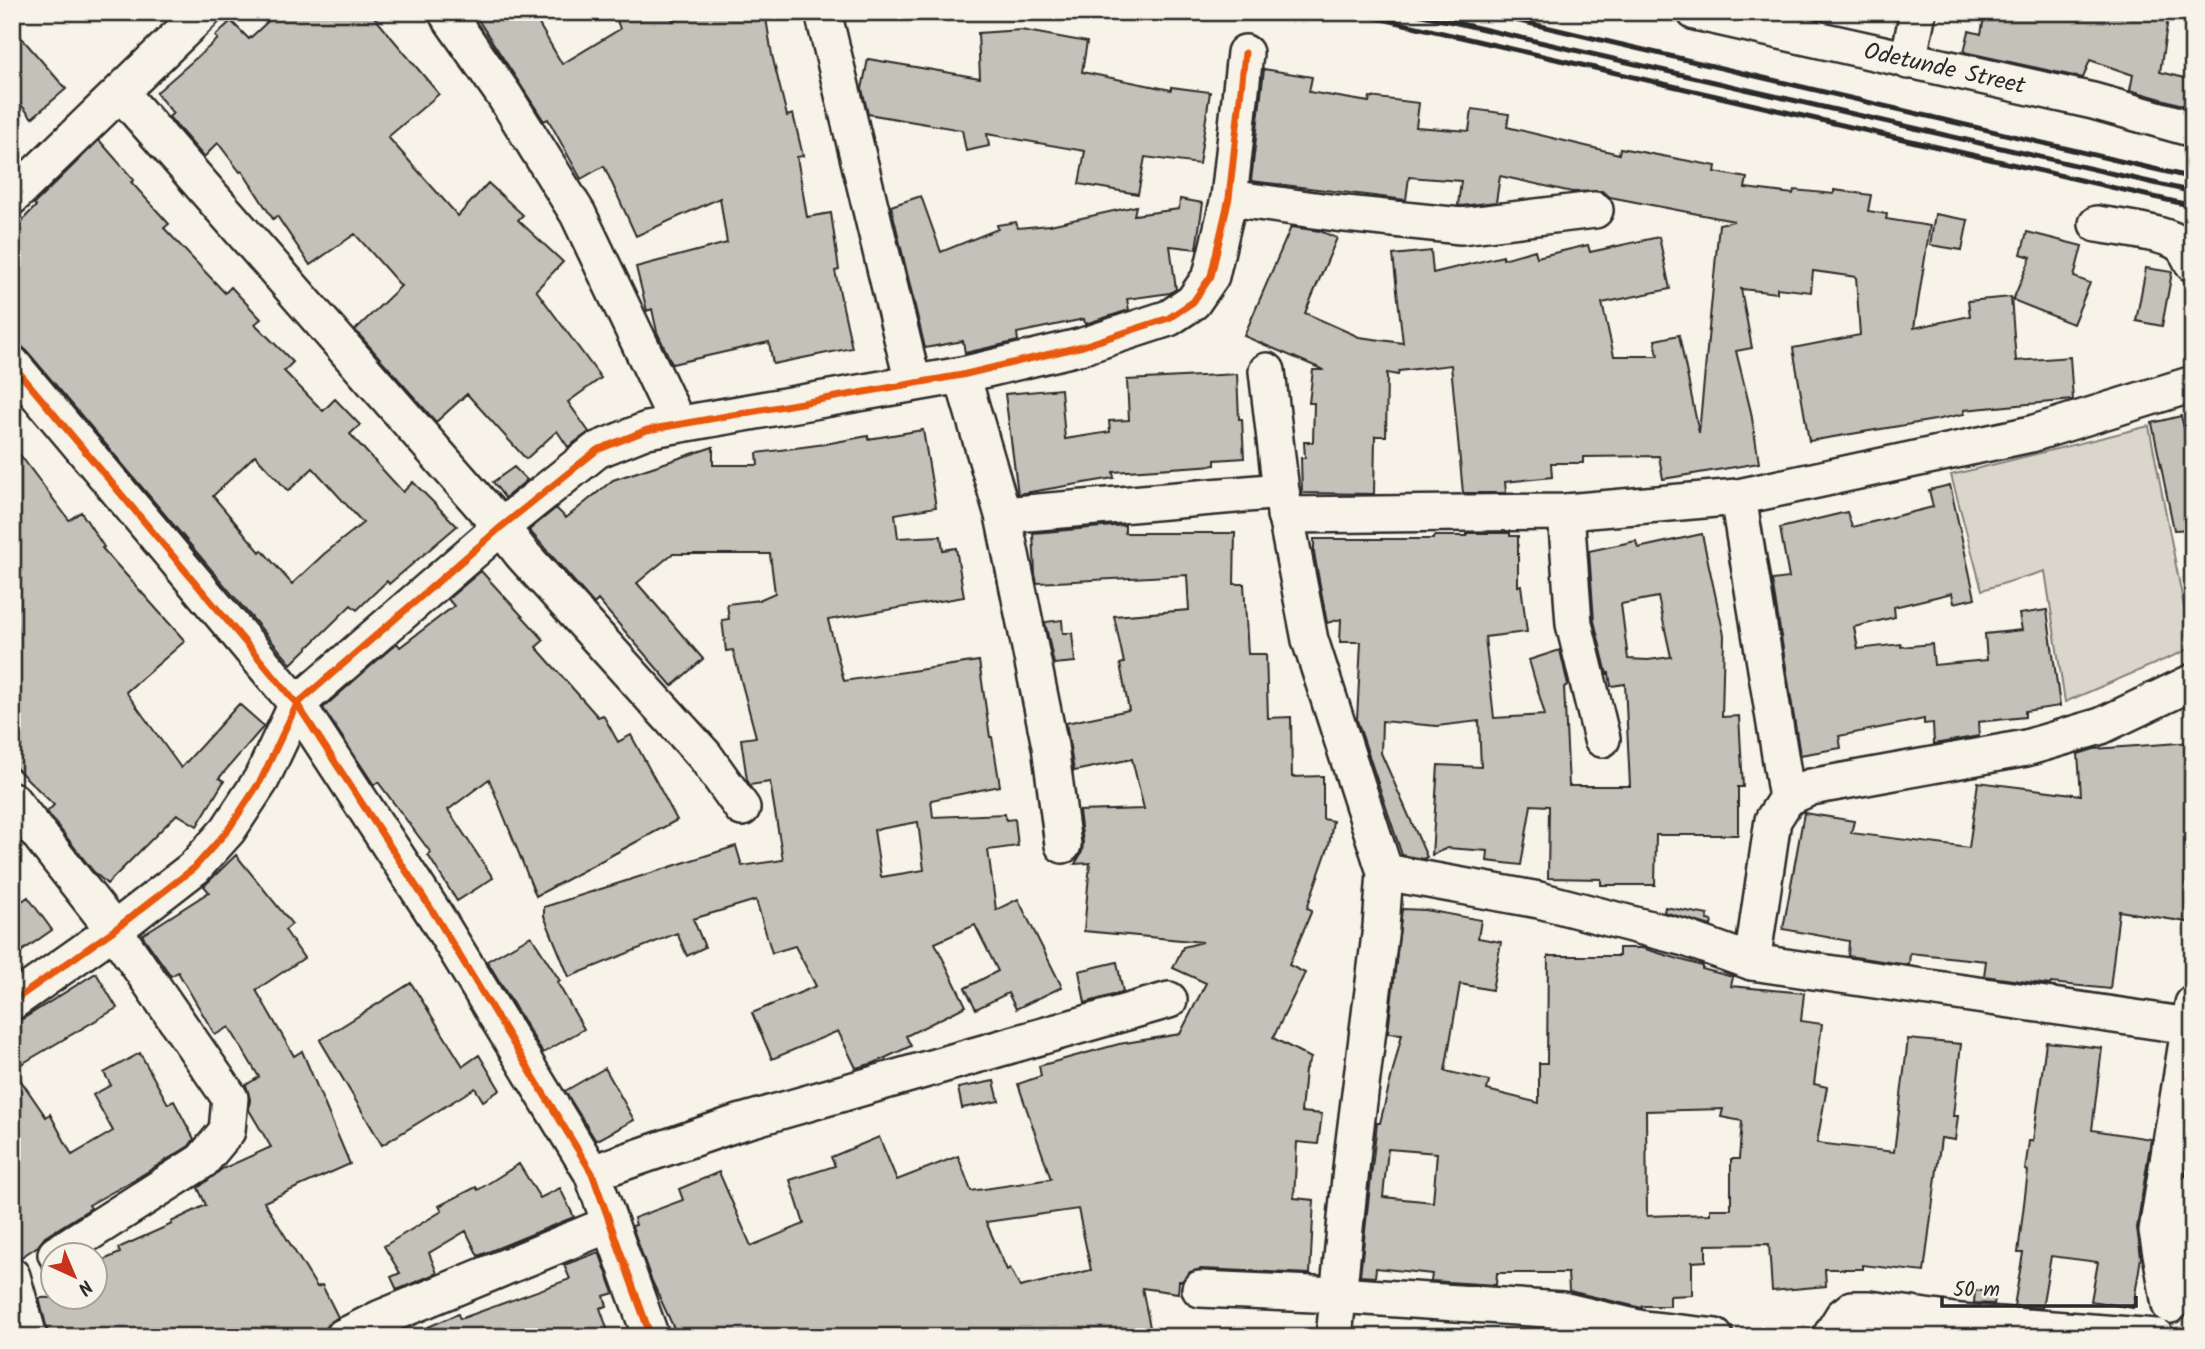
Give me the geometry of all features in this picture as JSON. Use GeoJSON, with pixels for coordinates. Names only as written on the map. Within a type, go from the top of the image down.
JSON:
{"type":"FeatureCollection","features":[{"type":"Feature","properties":{"kind":"street"},"geometry":{"type":"LineString","coordinates":[[12,197],[203,12]]}},
{"type":"Feature","properties":{"kind":"street"},"geometry":{"type":"LineString","coordinates":[[446,12],[504,95],[578,214],[678,424]]}},
{"type":"Feature","properties":{"kind":"street"},"geometry":{"type":"LineString","coordinates":[[823,12],[913,383]]}},
{"type":"Feature","properties":{"kind":"street","name":"Odetunde Street"},"geometry":{"type":"LineString","coordinates":[[1695,12],[2092,101],[2193,128]]}},
{"type":"Feature","properties":{"kind":"street"},"geometry":{"type":"LineString","coordinates":[[1908,61],[1918,12]]}},
{"type":"Feature","properties":{"kind":"street"},"geometry":{"type":"LineString","coordinates":[[12,1002],[114,930],[194,868],[228,830],[261,780],[297,704],[501,527],[597,450],[647,430],[962,375],[1083,346],[1169,318],[1193,302],[1211,276],[1229,198],[1245,53]]}},
{"type":"Feature","properties":{"kind":"street"},"geometry":{"type":"LineString","coordinates":[[121,93],[522,554],[705,756],[742,808]]}},
{"type":"Feature","properties":{"kind":"street"},"geometry":{"type":"LineString","coordinates":[[1229,198],[1461,226],[1595,210]]}},
{"type":"Feature","properties":{"kind":"street"},"geometry":{"type":"LineString","coordinates":[[2097,224],[2149,233],[2178,242],[2187,251],[2193,264]]}},
{"type":"Feature","properties":{"kind":"street"},"geometry":{"type":"LineString","coordinates":[[12,364],[297,704],[435,915],[592,1173],[651,1337]]}},
{"type":"Feature","properties":{"kind":"street"},"geometry":{"type":"LineString","coordinates":[[1267,371],[1283,503],[1310,640],[1385,872],[1381,927],[1336,1295],[1334,1337]]}},
{"type":"Feature","properties":{"kind":"street"},"geometry":{"type":"LineString","coordinates":[[962,375],[1003,515],[1050,746],[1063,845]]}},
{"type":"Feature","properties":{"kind":"street"},"geometry":{"type":"LineString","coordinates":[[1003,515],[1283,503],[1566,512],[1738,497],[2031,434],[2193,384]]}},
{"type":"Feature","properties":{"kind":"street"},"geometry":{"type":"LineString","coordinates":[[1738,497],[1787,799]]}},
{"type":"Feature","properties":{"kind":"street"},"geometry":{"type":"LineString","coordinates":[[1566,512],[1574,624],[1602,739]]}},
{"type":"Feature","properties":{"kind":"street"},"geometry":{"type":"LineString","coordinates":[[1752,962],[1773,820],[1787,799],[1811,787],[2026,748],[2101,726],[2193,682]]}},
{"type":"Feature","properties":{"kind":"street"},"geometry":{"type":"LineString","coordinates":[[12,800],[114,930],[230,1098],[227,1131],[202,1161],[79,1240]]}},
{"type":"Feature","properties":{"kind":"street"},"geometry":{"type":"LineString","coordinates":[[1385,872],[1539,900],[1685,938],[1752,962],[2191,1015],[2157,1231],[2167,1321]]}},
{"type":"Feature","properties":{"kind":"street"},"geometry":{"type":"LineString","coordinates":[[592,1173],[735,1124],[1170,1000]]}},
{"type":"Feature","properties":{"kind":"street"},"geometry":{"type":"LineString","coordinates":[[2167,1321],[2193,1193]]}},
{"type":"Feature","properties":{"kind":"street"},"geometry":{"type":"LineString","coordinates":[[343,1337],[381,1318],[610,1224]]}},
{"type":"Feature","properties":{"kind":"street"},"geometry":{"type":"LineString","coordinates":[[2167,1321],[2193,1264]]}},
{"type":"Feature","properties":{"kind":"street"},"geometry":{"type":"LineString","coordinates":[[29,1337],[13,1279],[38,1265]]}},
{"type":"Feature","properties":{"kind":"street"},"geometry":{"type":"LineString","coordinates":[[1200,1289],[1562,1310],[1643,1329],[1715,1337]]}},
{"type":"Feature","properties":{"kind":"street"},"geometry":{"type":"LineString","coordinates":[[1830,1337],[1843,1316],[1852,1309],[1870,1309],[1961,1322],[2156,1337]]}},
{"type":"Feature","properties":{"kind":"shaded area"},"geometry":{"type":"Polygon","coordinates":[[[2149,426],[2192,648],[2065,702],[2045,571],[1982,590],[1951,475],[2149,426]]]}},
{"type":"Feature","properties":{"kind":"building"},"geometry":{"type":"Polygon","coordinates":[[[278,12],[370,12],[439,94],[388,137],[458,216],[488,183],[523,215],[518,220],[563,262],[536,290],[601,378],[568,402],[589,432],[568,447],[557,431],[526,459],[467,394],[436,422],[355,330],[401,286],[355,234],[310,265],[277,216],[273,219],[242,171],[240,172],[218,143],[204,157],[169,117],[173,113],[156,93],[218,39],[215,36],[231,21],[249,39],[278,12]]]}},
{"type":"Feature","properties":{"kind":"building"},"geometry":{"type":"Polygon","coordinates":[[[473,12],[532,12],[562,64],[620,29],[614,12],[670,12],[673,21],[696,12],[765,12],[787,116],[793,114],[803,156],[797,157],[807,217],[831,213],[839,270],[835,271],[852,348],[773,364],[769,342],[672,364],[657,332],[652,309],[647,311],[636,267],[727,243],[720,198],[636,236],[604,166],[581,179],[548,119],[544,121],[473,12]]]}},
{"type":"Feature","properties":{"kind":"building"},"geometry":{"type":"Polygon","coordinates":[[[1985,12],[2169,12],[2160,72],[2193,80],[2193,108],[2130,90],[2133,75],[2090,60],[2083,78],[1964,52],[1969,31],[1981,34],[1985,12]]]}},
{"type":"Feature","properties":{"kind":"building"},"geometry":{"type":"Polygon","coordinates":[[[12,27],[66,89],[32,118],[12,94],[12,27]]]}},
{"type":"Feature","properties":{"kind":"building"},"geometry":{"type":"Polygon","coordinates":[[[1021,30],[1087,42],[1082,72],[1171,90],[1171,87],[1210,92],[1199,164],[1145,157],[1138,194],[1079,184],[1085,151],[987,134],[989,146],[966,151],[962,130],[868,114],[862,89],[868,59],[980,78],[978,33],[1021,30]]]}},
{"type":"Feature","properties":{"kind":"building"},"geometry":{"type":"Polygon","coordinates":[[[1264,69],[1312,77],[1309,92],[1369,102],[1370,97],[1419,103],[1416,127],[1469,131],[1472,109],[1509,114],[1507,127],[1619,154],[1620,148],[1716,166],[1715,172],[1747,178],[1745,188],[1793,194],[1794,190],[1834,194],[1834,190],[1871,195],[1868,211],[1887,214],[1886,219],[1930,226],[1914,328],[1970,316],[1968,301],[2011,297],[2016,361],[2070,357],[2073,400],[1964,410],[1964,414],[1935,420],[1809,441],[1793,348],[1860,335],[1856,277],[1813,271],[1811,292],[1777,288],[1777,293],[1741,289],[1752,348],[1736,351],[1751,412],[1759,463],[1663,479],[1659,456],[1583,457],[1583,463],[1551,463],[1552,477],[1505,482],[1506,493],[1463,493],[1451,365],[1399,371],[1398,375],[1387,373],[1386,436],[1375,436],[1374,494],[1302,493],[1301,458],[1305,458],[1304,442],[1313,442],[1314,403],[1309,403],[1313,370],[1324,370],[1244,336],[1291,227],[1320,231],[1337,238],[1305,313],[1359,337],[1403,343],[1393,255],[1431,251],[1433,273],[1535,250],[1537,257],[1588,245],[1590,252],[1659,237],[1670,289],[1602,303],[1614,356],[1658,356],[1655,340],[1679,335],[1699,433],[1719,224],[1734,221],[1610,197],[1602,191],[1572,192],[1500,176],[1496,202],[1461,206],[1458,205],[1461,181],[1409,177],[1406,200],[1251,181],[1264,69]]]}},
{"type":"Feature","properties":{"kind":"building"},"geometry":{"type":"Polygon","coordinates":[[[99,140],[134,180],[131,182],[169,224],[164,228],[225,293],[231,287],[261,319],[255,324],[293,362],[284,371],[323,411],[335,399],[360,425],[350,434],[403,492],[413,482],[457,526],[389,584],[387,581],[357,610],[351,605],[291,664],[27,351],[12,338],[12,231],[36,206],[34,204],[99,140]],[[255,455],[213,496],[260,552],[262,550],[292,584],[363,523],[313,468],[288,491],[255,455]]]}},
{"type":"Feature","properties":{"kind":"building"},"geometry":{"type":"Polygon","coordinates":[[[921,196],[941,252],[998,229],[997,225],[1016,222],[1018,228],[1050,225],[1136,206],[1134,215],[1179,209],[1180,199],[1203,203],[1196,249],[1170,246],[1176,289],[1170,293],[1127,299],[1129,310],[1085,324],[1084,319],[1017,333],[1018,341],[965,353],[963,341],[925,348],[891,206],[921,196]]]}},
{"type":"Feature","properties":{"kind":"building"},"geometry":{"type":"Polygon","coordinates":[[[1935,214],[1968,220],[1962,250],[1930,245],[1935,214]]]}},
{"type":"Feature","properties":{"kind":"building"},"geometry":{"type":"Polygon","coordinates":[[[2027,232],[2082,246],[2074,277],[2090,283],[2073,324],[2013,300],[2031,257],[2021,254],[2027,232]]]}},
{"type":"Feature","properties":{"kind":"building"},"geometry":{"type":"Polygon","coordinates":[[[2146,268],[2172,272],[2162,326],[2136,321],[2146,268]]]}},
{"type":"Feature","properties":{"kind":"building"},"geometry":{"type":"Polygon","coordinates":[[[1237,374],[1244,458],[1215,460],[1215,465],[1113,472],[1114,478],[1018,494],[1005,394],[1061,389],[1065,439],[1110,432],[1109,421],[1129,420],[1127,380],[1237,374]]]}},
{"type":"Feature","properties":{"kind":"building"},"geometry":{"type":"Polygon","coordinates":[[[2181,416],[2193,464],[2193,529],[2174,530],[2152,423],[2181,416]]]}},
{"type":"Feature","properties":{"kind":"building"},"geometry":{"type":"Polygon","coordinates":[[[923,430],[936,507],[895,514],[898,538],[941,536],[943,550],[956,548],[964,597],[828,620],[844,681],[979,661],[1000,786],[931,800],[933,817],[1005,814],[1006,820],[1015,819],[1018,846],[988,850],[996,910],[1018,899],[1062,987],[1016,1009],[1008,993],[976,1009],[965,988],[998,971],[975,925],[935,943],[966,1006],[906,1036],[911,1046],[856,1068],[838,1031],[772,1059],[752,1013],[816,986],[795,946],[772,953],[756,900],[693,919],[705,947],[687,956],[677,933],[569,977],[544,916],[544,907],[736,846],[742,866],[783,860],[770,782],[750,785],[747,780],[741,739],[756,737],[733,650],[726,651],[722,620],[729,619],[727,604],[759,600],[775,593],[770,554],[672,554],[637,583],[703,659],[672,686],[598,600],[594,604],[529,530],[556,508],[566,518],[613,480],[713,447],[713,465],[758,465],[757,453],[868,436],[868,439],[923,430]],[[918,822],[874,830],[881,877],[924,870],[918,822]]]}},
{"type":"Feature","properties":{"kind":"building"},"geometry":{"type":"Polygon","coordinates":[[[12,444],[69,520],[81,512],[104,547],[102,548],[185,641],[126,692],[181,768],[239,704],[264,726],[219,778],[224,781],[197,826],[177,814],[107,884],[93,871],[47,812],[54,805],[12,764],[12,444]]]}},
{"type":"Feature","properties":{"kind":"building"},"geometry":{"type":"Polygon","coordinates":[[[514,467],[527,480],[505,498],[493,482],[514,467]]]}},
{"type":"Feature","properties":{"kind":"building"},"geometry":{"type":"Polygon","coordinates":[[[1950,485],[1975,598],[1954,603],[1952,593],[1894,607],[1895,617],[1854,627],[1858,649],[1932,644],[1934,665],[1987,660],[1985,634],[2022,630],[2019,614],[2047,610],[2060,706],[2025,711],[2025,717],[1978,722],[1979,736],[1934,744],[1933,723],[1924,724],[1924,719],[1839,736],[1841,748],[1800,755],[1772,580],[1789,578],[1780,528],[1847,512],[1852,527],[1933,507],[1929,490],[1950,485]]]}},
{"type":"Feature","properties":{"kind":"building"},"geometry":{"type":"Polygon","coordinates":[[[1125,525],[1125,533],[1235,533],[1234,584],[1244,584],[1248,654],[1266,654],[1268,718],[1291,717],[1292,777],[1323,776],[1323,819],[1333,821],[1329,845],[1307,908],[1312,910],[1289,965],[1305,973],[1273,1038],[1311,1058],[1305,1070],[1301,1112],[1322,1114],[1318,1144],[1297,1142],[1294,1198],[1314,1200],[1310,1274],[1201,1269],[1190,1272],[1179,1281],[1178,1293],[1142,1288],[1152,1337],[678,1337],[651,1279],[632,1226],[636,1225],[634,1218],[683,1200],[679,1189],[719,1172],[751,1246],[804,1224],[790,1180],[835,1166],[831,1157],[879,1137],[897,1180],[958,1156],[971,1191],[1051,1179],[1018,1084],[1041,1076],[1039,1066],[1119,1044],[1180,1034],[1206,983],[1173,968],[1183,947],[1203,942],[1084,931],[1090,863],[1075,864],[1082,852],[1083,843],[1079,811],[1144,809],[1132,759],[1074,771],[1066,723],[1129,710],[1120,664],[1124,663],[1114,616],[1189,610],[1187,575],[1037,583],[1033,533],[1125,525]],[[1078,1209],[986,1222],[1007,1270],[1010,1268],[1020,1287],[1091,1270],[1078,1209]]]}},
{"type":"Feature","properties":{"kind":"building"},"geometry":{"type":"Polygon","coordinates":[[[1467,533],[1510,533],[1510,536],[1518,536],[1518,586],[1521,585],[1527,632],[1485,637],[1494,718],[1545,715],[1529,660],[1560,650],[1568,685],[1564,687],[1569,786],[1630,786],[1625,684],[1611,686],[1609,673],[1607,674],[1594,621],[1589,551],[1636,541],[1638,548],[1702,534],[1724,635],[1722,717],[1739,716],[1743,787],[1738,787],[1738,835],[1656,835],[1655,885],[1601,885],[1601,879],[1548,878],[1549,806],[1531,805],[1521,865],[1487,861],[1488,851],[1447,848],[1432,855],[1438,765],[1481,767],[1479,721],[1437,726],[1382,721],[1381,753],[1427,857],[1423,859],[1402,855],[1357,720],[1361,642],[1340,642],[1341,619],[1327,623],[1314,553],[1314,539],[1433,539],[1434,536],[1467,536],[1467,533]],[[1658,597],[1621,604],[1628,659],[1671,657],[1658,597]]]}},
{"type":"Feature","properties":{"kind":"building"},"geometry":{"type":"Polygon","coordinates":[[[481,571],[544,640],[536,647],[598,717],[603,715],[618,742],[631,735],[677,820],[536,896],[489,779],[448,810],[493,878],[457,901],[428,855],[431,853],[378,782],[374,785],[323,708],[397,643],[400,647],[454,606],[448,599],[481,571]]]}},
{"type":"Feature","properties":{"kind":"building"},"geometry":{"type":"Polygon","coordinates":[[[1062,620],[1063,633],[1072,633],[1075,662],[1054,664],[1045,622],[1062,620]]]}},
{"type":"Feature","properties":{"kind":"building"},"geometry":{"type":"Polygon","coordinates":[[[2193,742],[2193,826],[2189,851],[2193,852],[2189,887],[2193,888],[2193,923],[2119,911],[2110,989],[2050,985],[1984,976],[1986,961],[1910,953],[1909,965],[1848,956],[1849,941],[1783,929],[1804,813],[1854,821],[1851,833],[1969,848],[1978,782],[2081,795],[2078,754],[2094,749],[2193,742]]]}},
{"type":"Feature","properties":{"kind":"building"},"geometry":{"type":"Polygon","coordinates":[[[236,855],[292,924],[285,930],[304,958],[256,990],[294,1056],[302,1051],[350,1164],[264,1202],[317,1287],[322,1285],[338,1317],[327,1325],[323,1337],[49,1337],[42,1310],[108,1310],[108,1258],[120,1253],[118,1248],[172,1224],[171,1222],[206,1205],[198,1188],[222,1169],[271,1147],[249,1110],[250,1099],[246,1085],[259,1077],[229,1027],[215,1035],[178,972],[171,976],[142,935],[209,892],[204,886],[236,855]]]}},
{"type":"Feature","properties":{"kind":"building"},"geometry":{"type":"Polygon","coordinates":[[[28,897],[52,930],[12,958],[12,908],[28,897]]]}},
{"type":"Feature","properties":{"kind":"building"},"geometry":{"type":"Polygon","coordinates":[[[1665,907],[1708,915],[1707,920],[1712,921],[1711,926],[1664,912],[1665,907]]]}},
{"type":"Feature","properties":{"kind":"building"},"geometry":{"type":"Polygon","coordinates":[[[1402,909],[1426,910],[1481,920],[1478,938],[1501,942],[1492,990],[1460,984],[1445,1071],[1489,1081],[1487,1090],[1539,1103],[1539,1063],[1547,1063],[1548,956],[1619,956],[1619,948],[1642,948],[1733,977],[1731,986],[1804,993],[1801,1021],[1822,1024],[1814,1084],[1827,1087],[1817,1143],[1894,1152],[1908,1039],[1961,1044],[1953,1116],[1958,1116],[1955,1140],[1941,1138],[1924,1272],[1863,1265],[1863,1269],[1825,1269],[1826,1286],[1772,1291],[1769,1244],[1706,1245],[1706,1261],[1692,1262],[1692,1295],[1670,1296],[1670,1306],[1642,1308],[1569,1291],[1568,1273],[1497,1273],[1496,1285],[1431,1281],[1432,1274],[1376,1268],[1375,1277],[1360,1276],[1377,1123],[1380,1123],[1402,1034],[1388,1033],[1402,909]],[[1723,1109],[1646,1111],[1647,1216],[1710,1214],[1710,1209],[1731,1209],[1731,1159],[1739,1159],[1742,1121],[1721,1117],[1723,1109]],[[1388,1149],[1383,1197],[1433,1202],[1437,1153],[1388,1149]]]}},
{"type":"Feature","properties":{"kind":"building"},"geometry":{"type":"Polygon","coordinates":[[[531,936],[560,981],[557,982],[584,1029],[543,1053],[487,961],[531,936]]]}},
{"type":"Feature","properties":{"kind":"building"},"geometry":{"type":"Polygon","coordinates":[[[1117,962],[1123,992],[1085,1003],[1079,971],[1117,962]]]}},
{"type":"Feature","properties":{"kind":"building"},"geometry":{"type":"Polygon","coordinates":[[[96,973],[117,1008],[13,1069],[46,1117],[50,1114],[72,1155],[113,1131],[93,1095],[111,1085],[104,1073],[140,1053],[168,1104],[174,1101],[194,1139],[189,1146],[89,1205],[91,1208],[43,1240],[38,1240],[38,1246],[20,1258],[12,1256],[12,1023],[96,973]]]}},
{"type":"Feature","properties":{"kind":"building"},"geometry":{"type":"Polygon","coordinates":[[[411,983],[463,1066],[479,1055],[500,1090],[483,1101],[475,1088],[382,1145],[320,1040],[411,983]]]}},
{"type":"Feature","properties":{"kind":"building"},"geometry":{"type":"Polygon","coordinates":[[[2046,1042],[2102,1048],[2092,1130],[2151,1139],[2137,1228],[2141,1257],[2133,1308],[2091,1301],[2098,1262],[2051,1256],[2042,1308],[2014,1306],[2023,1253],[2018,1253],[2028,1171],[2025,1170],[2029,1141],[2033,1141],[2046,1042]]]}},
{"type":"Feature","properties":{"kind":"building"},"geometry":{"type":"Polygon","coordinates":[[[605,1068],[634,1120],[596,1141],[565,1091],[605,1068]]]}},
{"type":"Feature","properties":{"kind":"building"},"geometry":{"type":"Polygon","coordinates":[[[994,1081],[999,1101],[962,1108],[958,1088],[994,1081]]]}},
{"type":"Feature","properties":{"kind":"building"},"geometry":{"type":"Polygon","coordinates":[[[519,1164],[540,1198],[560,1188],[574,1217],[478,1256],[466,1231],[429,1253],[437,1273],[397,1290],[391,1277],[400,1273],[384,1246],[442,1211],[439,1206],[476,1187],[478,1190],[519,1164]]]}},
{"type":"Feature","properties":{"kind":"building"},"geometry":{"type":"Polygon","coordinates":[[[599,1252],[614,1293],[604,1296],[607,1306],[600,1308],[610,1337],[405,1337],[458,1314],[460,1319],[570,1279],[564,1265],[599,1252]]]}},
{"type":"Feature","properties":{"kind":"building"},"geometry":{"type":"Polygon","coordinates":[[[1975,1290],[1996,1293],[1994,1304],[1974,1303],[1975,1290]]]}},
{"type":"Feature","properties":{"kind":"railway"},"geometry":{"type":"LineString","coordinates":[[1352,12],[2193,206]]}},
{"type":"Feature","properties":{"kind":"railway"},"geometry":{"type":"LineString","coordinates":[[1409,12],[2193,192]]}},
{"type":"Feature","properties":{"kind":"railway"},"geometry":{"type":"LineString","coordinates":[[1481,12],[2193,178]]}},
{"type":"Feature","properties":{"kind":"cycle path"},"geometry":{"type":"LineString","coordinates":[[12,1002],[114,930],[194,868],[228,830],[261,780],[297,704],[501,527],[597,450],[647,430],[962,375],[1083,346],[1169,318],[1193,302],[1211,276],[1229,198],[1245,53]]}},
{"type":"Feature","properties":{"kind":"cycle path"},"geometry":{"type":"LineString","coordinates":[[12,364],[297,704],[435,915],[592,1173],[651,1337]]}}]}
